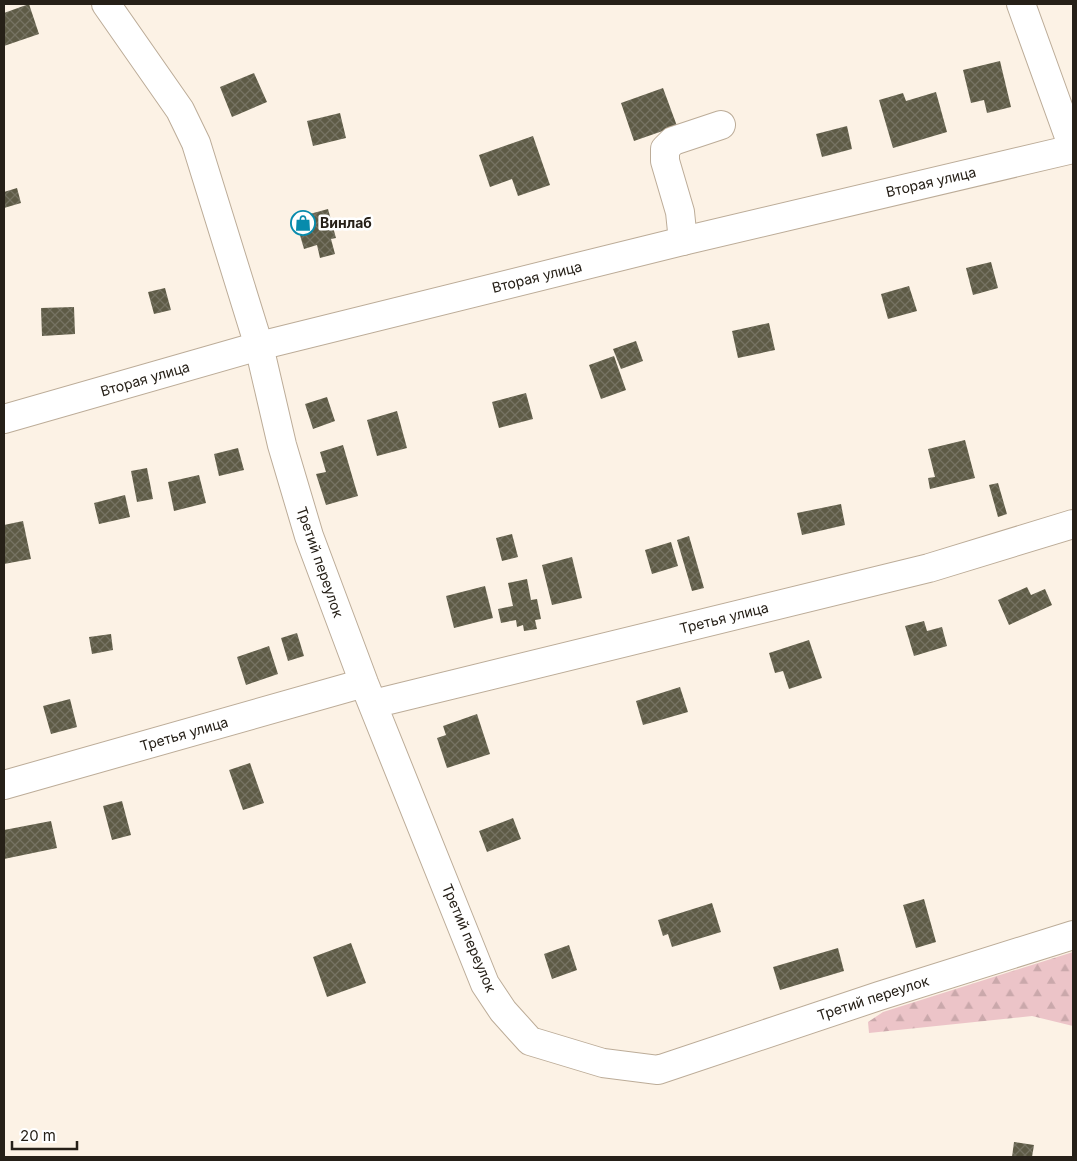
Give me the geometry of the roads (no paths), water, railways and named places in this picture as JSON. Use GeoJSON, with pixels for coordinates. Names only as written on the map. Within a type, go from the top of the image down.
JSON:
{"type":"FeatureCollection","features":[{"type":"Feature","properties":{"kind":"street","name":"Третий переулок"},"geometry":{"type":"LineString","coordinates":[[106,4],[180,110],[196,144],[259,346],[282,445],[310,536],[368,694],[485,984],[503,1011],[530,1041],[603,1064],[658,1070],[870,999],[1073,935]]}},
{"type":"Feature","properties":{"kind":"street"},"geometry":{"type":"LineString","coordinates":[[1021,4],[1073,148]]}},
{"type":"Feature","properties":{"kind":"street"},"geometry":{"type":"LineString","coordinates":[[683,241],[680,212],[664,161],[665,150],[673,141],[721,125]]}},
{"type":"Feature","properties":{"kind":"street","name":"Вторая улица"},"geometry":{"type":"LineString","coordinates":[[4,419],[259,346],[683,241],[1073,148]]}},
{"type":"Feature","properties":{"kind":"street","name":"Третья улица"},"geometry":{"type":"LineString","coordinates":[[4,785],[368,694],[930,568],[1073,524]]}},
{"type":"Feature","properties":{"kind":"place","name":"Винлаб"},"geometry":{"type":"Point","coordinates":[303,223]}}]}
